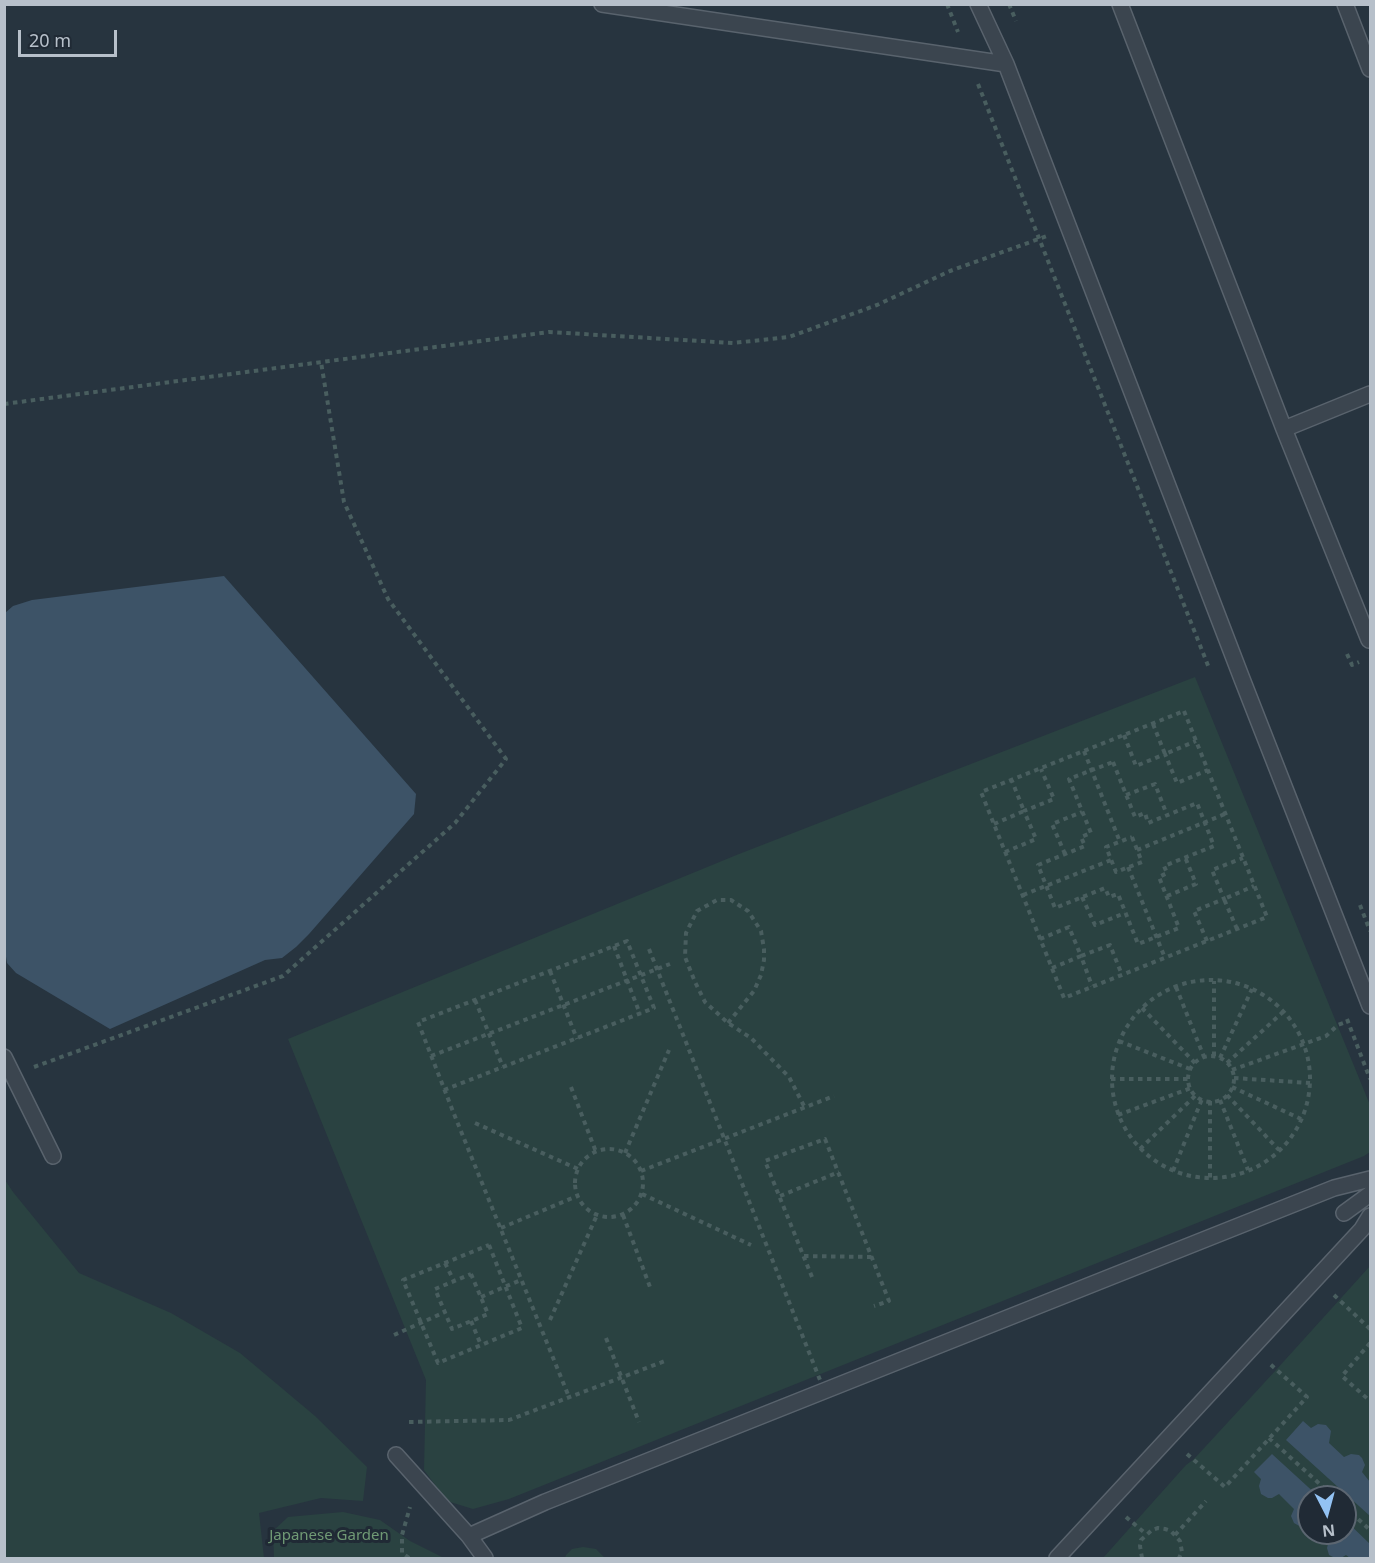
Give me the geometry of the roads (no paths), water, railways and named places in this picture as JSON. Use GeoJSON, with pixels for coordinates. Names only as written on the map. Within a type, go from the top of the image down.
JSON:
{"type":"FeatureCollection","features":[{"type":"Feature","properties":{"kind":"lane"},"geometry":{"type":"LineString","coordinates":[[602,4],[1006,64]]}},
{"type":"Feature","properties":{"kind":"lane"},"geometry":{"type":"LineString","coordinates":[[978,4],[1006,64],[1238,668],[1371,1006]]}},
{"type":"Feature","properties":{"kind":"lane"},"geometry":{"type":"LineString","coordinates":[[1120,4],[1284,429],[1369,640],[1371,639]]}},
{"type":"Feature","properties":{"kind":"lane"},"geometry":{"type":"LineString","coordinates":[[1345,4],[1371,69]]}},
{"type":"Feature","properties":{"kind":"lane"},"geometry":{"type":"LineString","coordinates":[[1284,429],[1371,394]]}},
{"type":"Feature","properties":{"kind":"lane"},"geometry":{"type":"LineString","coordinates":[[4,1057],[53,1156]]}},
{"type":"Feature","properties":{"kind":"lane"},"geometry":{"type":"LineString","coordinates":[[469,1536],[545,1502],[1334,1188],[1371,1179]]}},
{"type":"Feature","properties":{"kind":"lane"},"geometry":{"type":"LineString","coordinates":[[1344,1213],[1371,1194]]}},
{"type":"Feature","properties":{"kind":"lane"},"geometry":{"type":"LineString","coordinates":[[1057,1558],[1316,1279],[1371,1216]]}},
{"type":"Feature","properties":{"kind":"lane"},"geometry":{"type":"LineString","coordinates":[[396,1455],[469,1536],[485,1558]]}},
{"type":"Feature","properties":{"kind":"water"},"geometry":{"type":"Polygon","coordinates":[[[224,576],[416,794],[414,814],[309,934],[282,958],[265,960],[110,1029],[16,973],[7,963],[4,944],[5,613],[13,606],[32,600],[224,576]]]}},
{"type":"Feature","properties":{"kind":"water"},"geometry":{"type":"Polygon","coordinates":[[[1303,1421],[1311,1428],[1318,1424],[1326,1425],[1331,1431],[1329,1443],[1344,1457],[1351,1454],[1362,1458],[1365,1465],[1362,1472],[1370,1482],[1370,1516],[1357,1504],[1357,1485],[1336,1485],[1286,1440],[1303,1421]]]}},
{"type":"Feature","properties":{"kind":"water"},"geometry":{"type":"Polygon","coordinates":[[[1272,1454],[1306,1485],[1297,1485],[1297,1525],[1291,1516],[1294,1509],[1279,1494],[1268,1498],[1261,1494],[1259,1486],[1261,1479],[1254,1472],[1272,1454]]]}},
{"type":"Feature","properties":{"kind":"water"},"geometry":{"type":"Polygon","coordinates":[[[1357,1532],[1370,1544],[1370,1558],[1350,1558],[1346,1555],[1335,1558],[1329,1555],[1328,1545],[1357,1545],[1357,1532]]]}},
{"type":"Feature","properties":{"kind":"park label","name":"Japanese Garden"},"geometry":{"type":"Point","coordinates":[329,1536]}}]}
